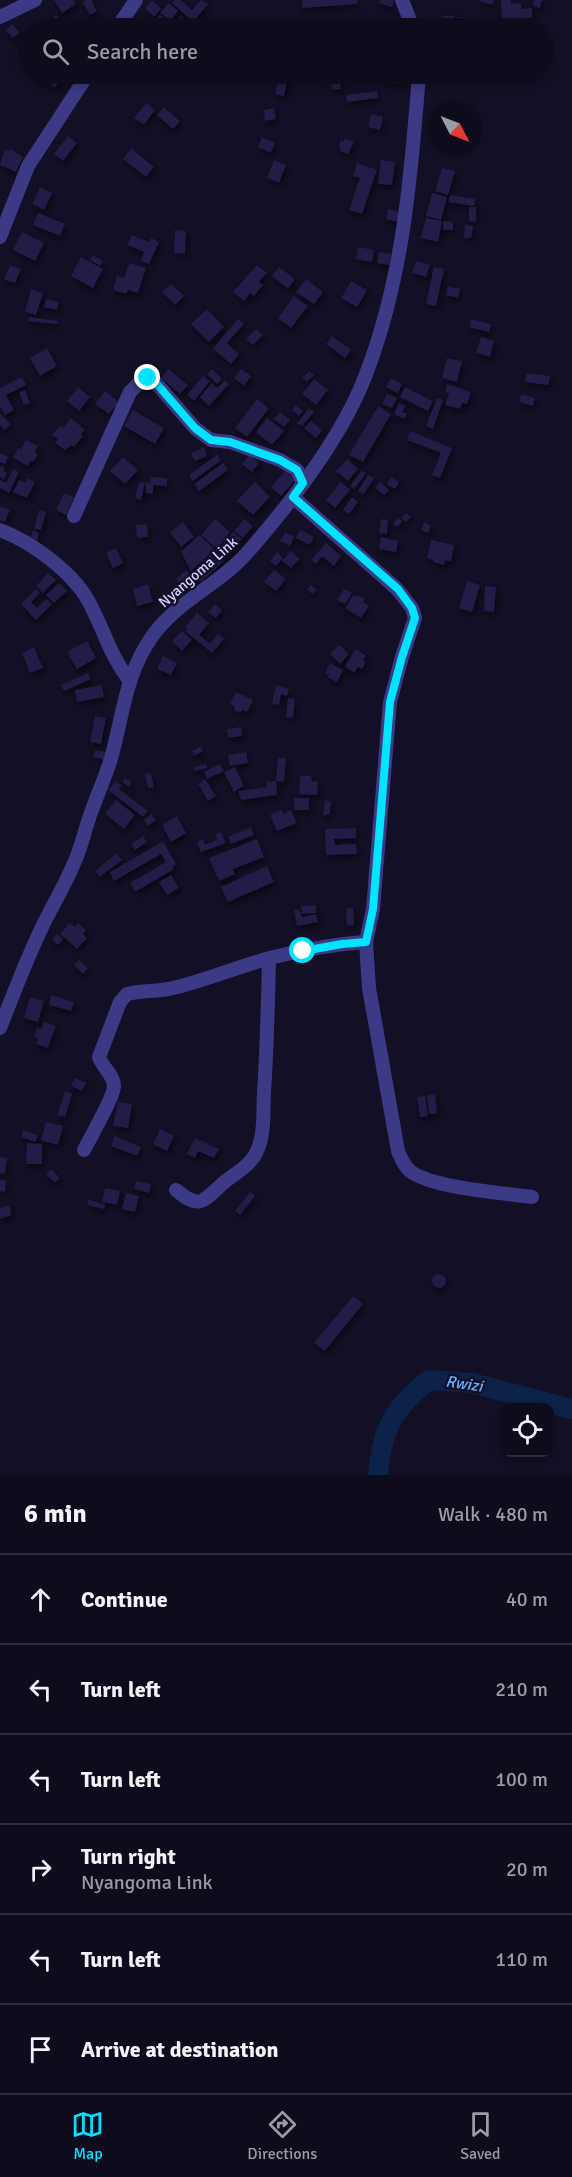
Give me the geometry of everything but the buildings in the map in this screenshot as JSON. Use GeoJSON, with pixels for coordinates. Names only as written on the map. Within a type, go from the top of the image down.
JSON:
{"type":"FeatureCollection","features":[{"type":"Feature","properties":{"kind":"street"},"geometry":{"type":"LineString","coordinates":[[0,17],[35,0]]}},
{"type":"Feature","properties":{"kind":"street"},"geometry":{"type":"LineString","coordinates":[[124,18],[136,0]]}},
{"type":"Feature","properties":{"kind":"street"},"geometry":{"type":"LineString","coordinates":[[402,0],[409,18]]}},
{"type":"Feature","properties":{"kind":"street"},"geometry":{"type":"LineString","coordinates":[[0,237],[28,166],[81,84]]}},
{"type":"Feature","properties":{"kind":"street","name":"Nyangoma Link"},"geometry":{"type":"LineString","coordinates":[[0,1028],[38,936],[66,884],[78,855],[111,757],[129,680],[151,638],[165,622],[245,556],[303,483],[333,438],[358,392],[376,344],[402,245],[413,152],[417,84]]}},
{"type":"Feature","properties":{"kind":"street"},"geometry":{"type":"LineString","coordinates":[[74,516],[130,392],[148,378],[156,383],[195,428],[211,440],[239,445],[280,460],[297,470],[303,483]]}},
{"type":"Feature","properties":{"kind":"street"},"geometry":{"type":"LineString","coordinates":[[293,497],[398,589],[412,608],[415,618],[390,702],[373,909],[366,942],[370,998],[398,1151],[403,1163],[410,1171],[427,1179],[532,1197]]}},
{"type":"Feature","properties":{"kind":"street"},"geometry":{"type":"LineString","coordinates":[[0,530],[20,538],[34,548],[82,592],[91,604],[116,662],[129,680]]}},
{"type":"Feature","properties":{"kind":"street"},"geometry":{"type":"LineString","coordinates":[[84,1150],[111,1097],[114,1086],[99,1057],[123,997],[135,992],[170,989],[269,959],[342,944],[366,942]]}},
{"type":"Feature","properties":{"kind":"street"},"geometry":{"type":"LineString","coordinates":[[176,1190],[191,1202],[196,1203],[207,1198],[257,1153],[262,1134],[269,959]]}},
{"type":"Feature","properties":{"kind":"waterway","name":"Rwizi"},"geometry":{"type":"LineString","coordinates":[[378,1475],[386,1432],[406,1400],[429,1380],[472,1383],[572,1409]]}},
{"type":"Feature","properties":{"kind":"route"},"geometry":{"type":"LineString","coordinates":[[148,378],[156,383],[195,428],[211,440],[230,442],[257,450],[297,470],[303,483],[293,497],[375,572],[398,589],[408,601],[415,618],[390,702],[373,909],[366,942],[303,951]]}}]}
